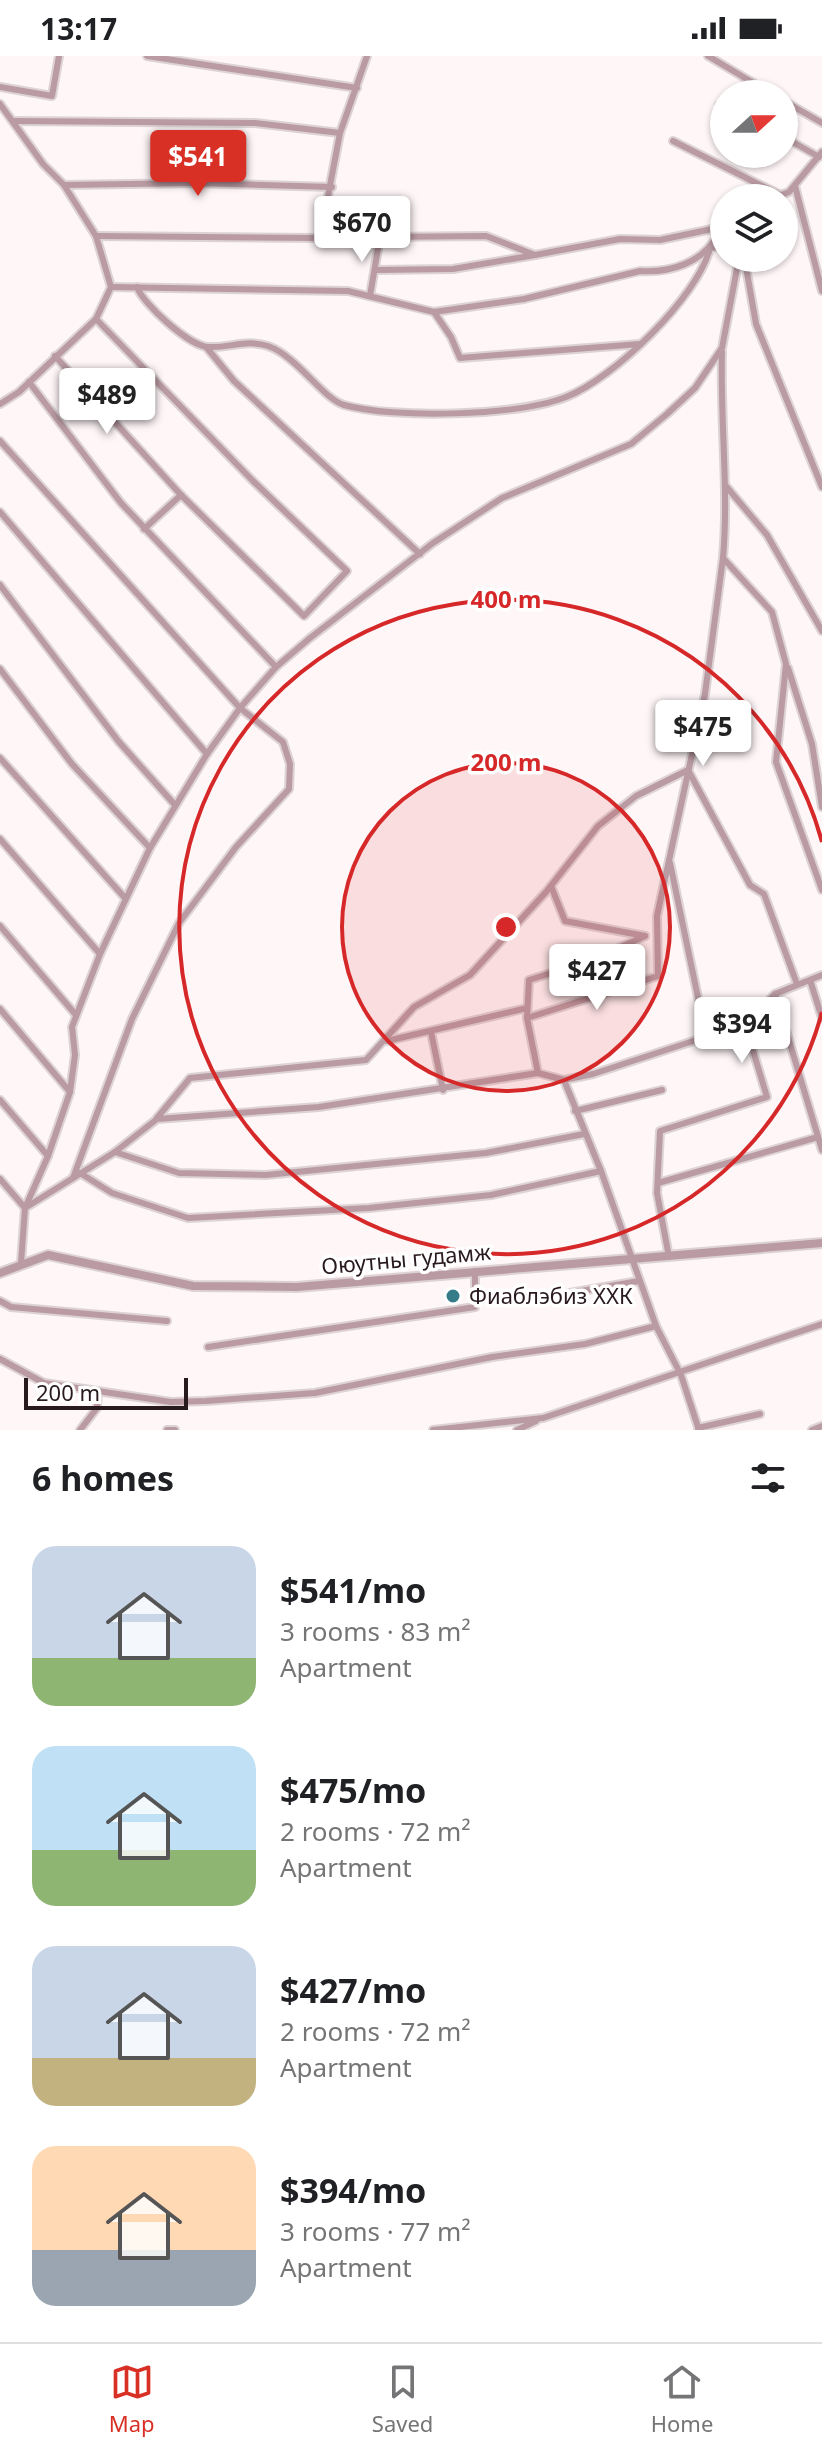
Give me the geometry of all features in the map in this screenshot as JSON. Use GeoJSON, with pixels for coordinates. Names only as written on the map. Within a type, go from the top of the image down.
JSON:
{"type":"FeatureCollection","features":[{"type":"Feature","properties":{"kind":"street"},"geometry":{"type":"LineString","coordinates":[[0,87],[52,96],[59,56]]}},
{"type":"Feature","properties":{"kind":"street"},"geometry":{"type":"LineString","coordinates":[[147,56],[357,88]]}},
{"type":"Feature","properties":{"kind":"street"},"geometry":{"type":"LineString","coordinates":[[96,236],[320,238],[340,133],[367,56]]}},
{"type":"Feature","properties":{"kind":"street"},"geometry":{"type":"LineString","coordinates":[[708,56],[748,80]]}},
{"type":"Feature","properties":{"kind":"street"},"geometry":{"type":"LineString","coordinates":[[0,104],[43,164],[64,185],[96,236],[111,287],[96,319],[29,382],[0,404]]}},
{"type":"Feature","properties":{"kind":"street"},"geometry":{"type":"LineString","coordinates":[[798,109],[822,123]]}},
{"type":"Feature","properties":{"kind":"street"},"geometry":{"type":"LineString","coordinates":[[15,121],[255,123],[340,133]]}},
{"type":"Feature","properties":{"kind":"street"},"geometry":{"type":"LineString","coordinates":[[673,141],[754,184]]}},
{"type":"Feature","properties":{"kind":"street"},"geometry":{"type":"LineString","coordinates":[[797,184],[821,156],[798,144]]}},
{"type":"Feature","properties":{"kind":"street"},"geometry":{"type":"LineString","coordinates":[[64,185],[196,183],[332,187]]}},
{"type":"Feature","properties":{"kind":"street"},"geometry":{"type":"LineString","coordinates":[[798,198],[822,291]]}},
{"type":"Feature","properties":{"kind":"street"},"geometry":{"type":"LineString","coordinates":[[376,270],[453,269],[620,239],[660,240],[710,229]]}},
{"type":"Feature","properties":{"kind":"street"},"geometry":{"type":"LineString","coordinates":[[370,296],[380,237],[486,236],[535,255]]}},
{"type":"Feature","properties":{"kind":"street"},"geometry":{"type":"LineString","coordinates":[[111,287],[348,291],[434,312],[524,299],[640,271],[660,272],[692,261],[710,248]]}},
{"type":"Feature","properties":{"kind":"street"},"geometry":{"type":"LineString","coordinates":[[207,348],[252,341],[274,348],[305,370],[340,404],[401,415],[545,403],[569,396],[640,344],[697,283],[710,248]]}},
{"type":"Feature","properties":{"kind":"street"},"geometry":{"type":"LineString","coordinates":[[527,1018],[658,976],[656,938],[669,858],[705,694],[723,558],[728,505],[720,409],[722,348],[737,272]]}},
{"type":"Feature","properties":{"kind":"street"},"geometry":{"type":"LineString","coordinates":[[747,272],[756,324],[822,487]]}},
{"type":"Feature","properties":{"kind":"street"},"geometry":{"type":"LineString","coordinates":[[137,287],[148,307],[183,335],[207,348],[234,381],[420,554]]}},
{"type":"Feature","properties":{"kind":"street"},"geometry":{"type":"LineString","coordinates":[[434,312],[451,337],[460,358],[640,344]]}},
{"type":"Feature","properties":{"kind":"street"},"geometry":{"type":"LineString","coordinates":[[55,356],[181,495],[304,616],[347,571],[253,481],[96,319]]}},
{"type":"Feature","properties":{"kind":"street"},"geometry":{"type":"LineString","coordinates":[[21,1263],[25,1208],[48,1156],[70,1092],[75,1055],[72,1027],[100,954],[150,848],[207,754],[240,708],[276,667],[352,602],[502,498],[631,444],[695,388],[722,348]]}},
{"type":"Feature","properties":{"kind":"street"},"geometry":{"type":"LineString","coordinates":[[29,382],[144,529],[276,667]]}},
{"type":"Feature","properties":{"kind":"street"},"geometry":{"type":"LineString","coordinates":[[0,441],[240,708],[283,742],[290,764],[289,789],[236,847],[179,923],[132,1019],[72,1180]]}},
{"type":"Feature","properties":{"kind":"street"},"geometry":{"type":"LineString","coordinates":[[725,484],[762,528],[822,631]]}},
{"type":"Feature","properties":{"kind":"street"},"geometry":{"type":"LineString","coordinates":[[144,529],[181,495]]}},
{"type":"Feature","properties":{"kind":"street"},"geometry":{"type":"LineString","coordinates":[[0,512],[207,754]]}},
{"type":"Feature","properties":{"kind":"street"},"geometry":{"type":"LineString","coordinates":[[723,558],[772,612],[812,744],[822,807]]}},
{"type":"Feature","properties":{"kind":"street"},"geometry":{"type":"LineString","coordinates":[[0,585],[119,742],[175,805]]}},
{"type":"Feature","properties":{"kind":"street"},"geometry":{"type":"LineString","coordinates":[[786,664],[776,762],[822,890]]}},
{"type":"Feature","properties":{"kind":"street"},"geometry":{"type":"LineString","coordinates":[[0,669],[72,764],[150,848]]}},
{"type":"Feature","properties":{"kind":"street"},"geometry":{"type":"LineString","coordinates":[[0,758],[125,898]]}},
{"type":"Feature","properties":{"kind":"street"},"geometry":{"type":"LineString","coordinates":[[25,1208],[115,1152],[157,1119],[190,1078],[366,1060],[414,1007],[470,975],[551,886],[598,826],[636,796],[688,770]]}},
{"type":"Feature","properties":{"kind":"street"},"geometry":{"type":"LineString","coordinates":[[688,770],[750,885],[764,894],[797,984]]}},
{"type":"Feature","properties":{"kind":"street"},"geometry":{"type":"LineString","coordinates":[[0,839],[100,954]]}},
{"type":"Feature","properties":{"kind":"street"},"geometry":{"type":"LineString","coordinates":[[669,858],[706,1036]]}},
{"type":"Feature","properties":{"kind":"street"},"geometry":{"type":"LineString","coordinates":[[551,886],[565,921],[570,925],[607,926],[656,938]]}},
{"type":"Feature","properties":{"kind":"street"},"geometry":{"type":"LineString","coordinates":[[0,926],[76,1015]]}},
{"type":"Feature","properties":{"kind":"street"},"geometry":{"type":"LineString","coordinates":[[538,1073],[527,1018],[529,980],[592,960],[645,936]]}},
{"type":"Feature","properties":{"kind":"street"},"geometry":{"type":"LineString","coordinates":[[157,1119],[282,1112],[443,1090],[538,1073],[564,1080],[593,1074],[745,1024],[775,994],[822,975]]}},
{"type":"Feature","properties":{"kind":"street"},"geometry":{"type":"LineString","coordinates":[[810,980],[822,1018]]}},
{"type":"Feature","properties":{"kind":"street"},"geometry":{"type":"LineString","coordinates":[[775,994],[822,1150]]}},
{"type":"Feature","properties":{"kind":"street"},"geometry":{"type":"LineString","coordinates":[[386,1041],[527,1008]]}},
{"type":"Feature","properties":{"kind":"street"},"geometry":{"type":"LineString","coordinates":[[0,1009],[70,1092]]}},
{"type":"Feature","properties":{"kind":"street"},"geometry":{"type":"LineString","coordinates":[[669,1257],[657,1193],[660,1131],[767,1097],[745,1024]]}},
{"type":"Feature","properties":{"kind":"street"},"geometry":{"type":"LineString","coordinates":[[431,1032],[443,1090]]}},
{"type":"Feature","properties":{"kind":"street"},"geometry":{"type":"LineString","coordinates":[[564,1080],[601,1171],[656,1326],[677,1370],[699,1429],[760,1414]]}},
{"type":"Feature","properties":{"kind":"street"},"geometry":{"type":"LineString","coordinates":[[575,1111],[662,1090]]}},
{"type":"Feature","properties":{"kind":"street"},"geometry":{"type":"LineString","coordinates":[[0,1100],[48,1156]]}},
{"type":"Feature","properties":{"kind":"street"},"geometry":{"type":"LineString","coordinates":[[115,1152],[179,1173],[266,1175],[486,1153],[584,1134]]}},
{"type":"Feature","properties":{"kind":"street"},"geometry":{"type":"LineString","coordinates":[[658,1183],[818,1137]]}},
{"type":"Feature","properties":{"kind":"street"},"geometry":{"type":"LineString","coordinates":[[80,1173],[112,1193],[188,1218],[369,1208],[475,1196],[601,1171]]}},
{"type":"Feature","properties":{"kind":"street"},"geometry":{"type":"LineString","coordinates":[[0,1179],[25,1208]]}},
{"type":"Feature","properties":{"kind":"street","name":"Оюутны гудамж"},"geometry":{"type":"LineString","coordinates":[[0,1273],[48,1255],[193,1286],[297,1287],[822,1243]]}},
{"type":"Feature","properties":{"kind":"street"},"geometry":{"type":"LineString","coordinates":[[208,1347],[475,1307],[475,1271]]}},
{"type":"Feature","properties":{"kind":"street"},"geometry":{"type":"LineString","coordinates":[[541,1298],[639,1281]]}},
{"type":"Feature","properties":{"kind":"street"},"geometry":{"type":"LineString","coordinates":[[0,1301],[11,1307],[167,1321]]}},
{"type":"Feature","properties":{"kind":"street"},"geometry":{"type":"LineString","coordinates":[[517,1430],[677,1370],[822,1324]]}},
{"type":"Feature","properties":{"kind":"street"},"geometry":{"type":"LineString","coordinates":[[0,1359],[44,1383],[171,1402],[315,1393],[492,1357],[585,1344],[656,1326]]}},
{"type":"Feature","properties":{"kind":"street"},"geometry":{"type":"LineString","coordinates":[[80,1430],[97,1408],[98,1391]]}},
{"type":"Feature","properties":{"kind":"street"},"geometry":{"type":"LineString","coordinates":[[433,1430],[543,1418]]}},
{"type":"Feature","properties":{"kind":"street"},"geometry":{"type":"LineString","coordinates":[[812,1430],[822,1426]]}},
{"type":"Feature","properties":{"kind":"street"},"geometry":{"type":"LineString","coordinates":[[167,1430],[175,1430]]}},
{"type":"Feature","properties":{"kind":"place","name":"Фиаблэбиз ХХК"},"geometry":{"type":"Point","coordinates":[453,1296]}}]}
